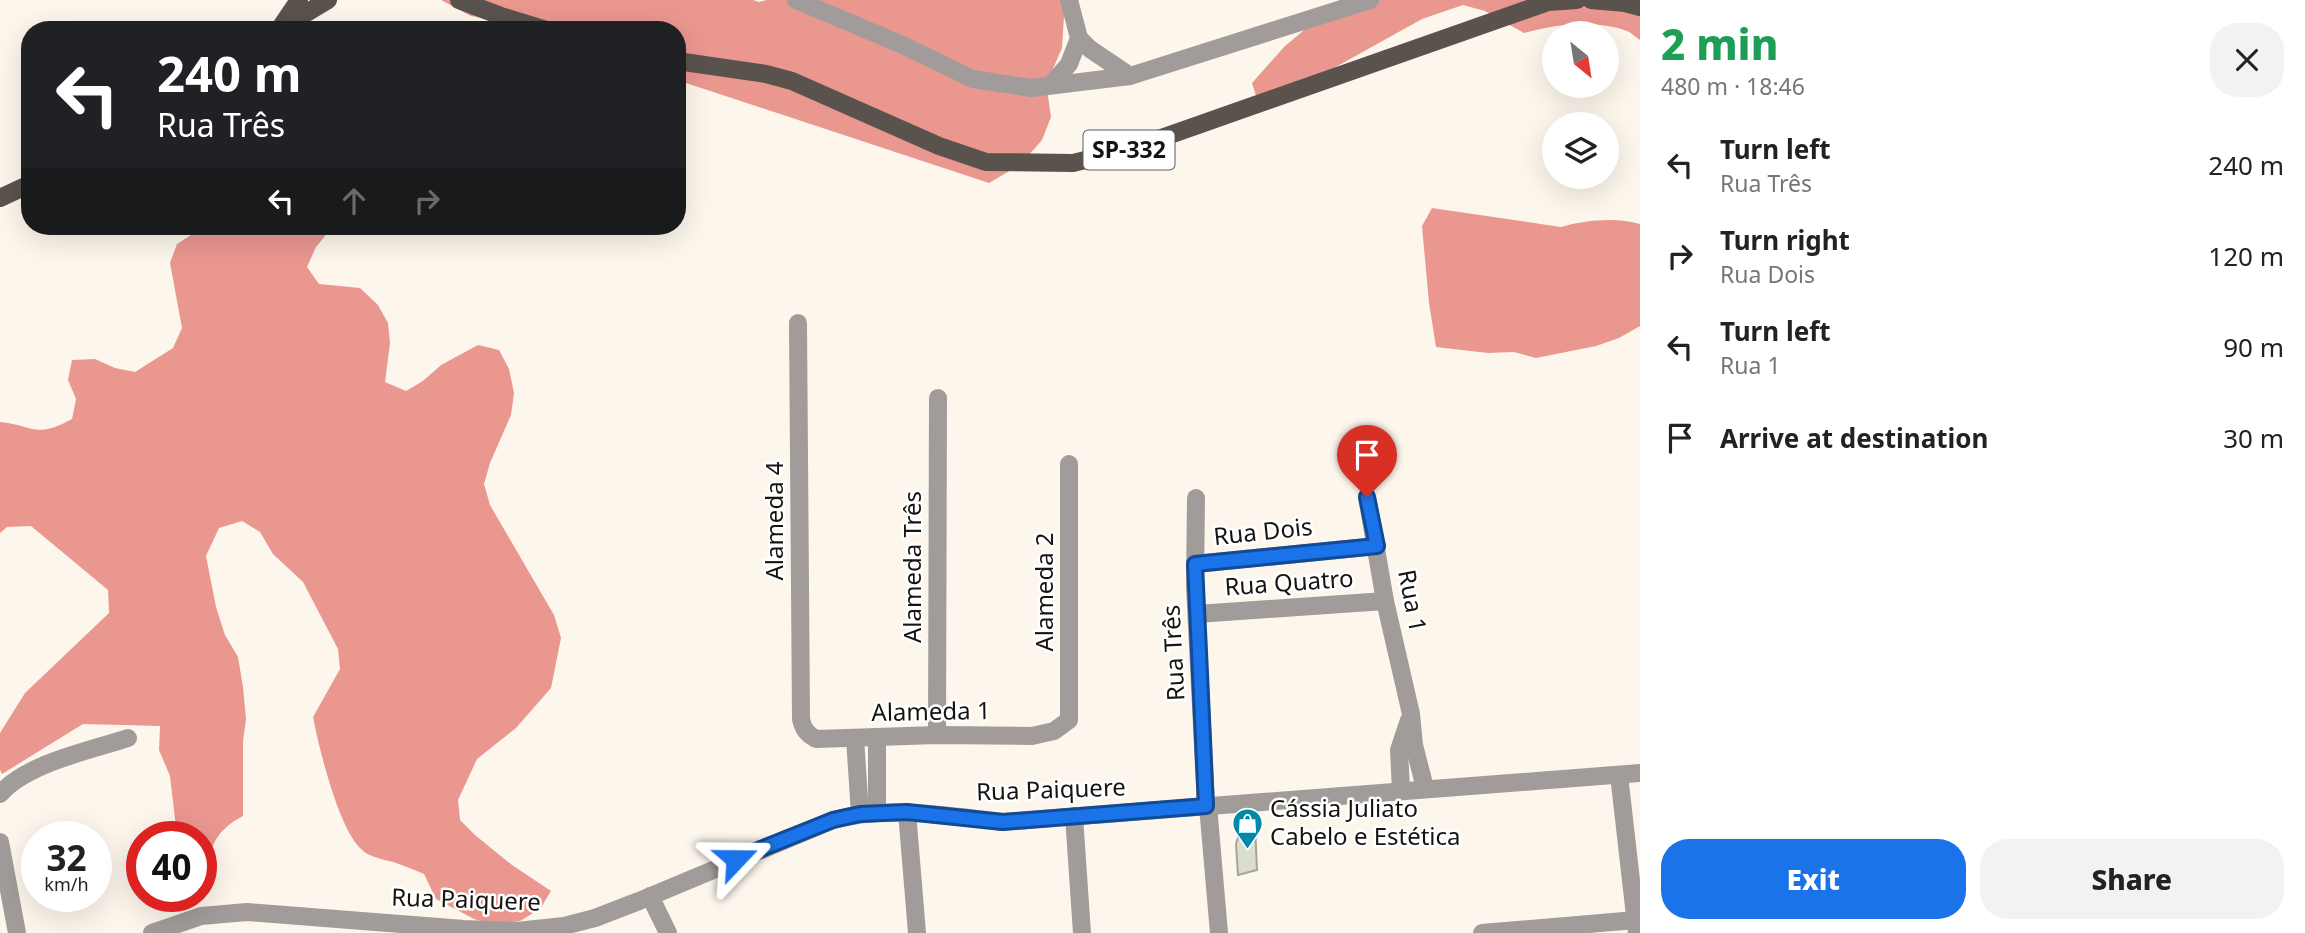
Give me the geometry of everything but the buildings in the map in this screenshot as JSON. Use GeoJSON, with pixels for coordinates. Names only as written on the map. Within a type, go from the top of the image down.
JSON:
{"type":"FeatureCollection","features":[{"type":"Feature","properties":{"kind":"main road"},"geometry":{"type":"LineString","coordinates":[[285,21],[299,0]]}},
{"type":"Feature","properties":{"kind":"main road"},"geometry":{"type":"LineString","coordinates":[[293,21],[331,0]]}},
{"type":"Feature","properties":{"kind":"main road"},"geometry":{"type":"LineString","coordinates":[[459,0],[517,21]]}},
{"type":"Feature","properties":{"kind":"main road","name":"SP-332"},"geometry":{"type":"LineString","coordinates":[[686,62],[792,80],[939,146],[986,162],[1073,163],[1130,149],[1548,2],[1577,0]]}},
{"type":"Feature","properties":{"kind":"main road"},"geometry":{"type":"LineString","coordinates":[[1591,0],[1640,7]]}},
{"type":"Feature","properties":{"kind":"main road"},"geometry":{"type":"LineString","coordinates":[[0,198],[21,188]]}},
{"type":"Feature","properties":{"kind":"street"},"geometry":{"type":"LineString","coordinates":[[796,0],[898,43],[973,79],[1031,88],[1130,76],[1370,0]]}},
{"type":"Feature","properties":{"kind":"street"},"geometry":{"type":"LineString","coordinates":[[1069,0],[1079,38],[1090,49],[1130,76]]}},
{"type":"Feature","properties":{"kind":"street"},"geometry":{"type":"LineString","coordinates":[[1051,85],[1069,64],[1079,38]]}},
{"type":"Feature","properties":{"kind":"street","name":"Alameda 4"},"geometry":{"type":"LineString","coordinates":[[798,323],[801,719]]}},
{"type":"Feature","properties":{"kind":"street","name":"Alameda Três"},"geometry":{"type":"LineString","coordinates":[[937,735],[938,398]]}},
{"type":"Feature","properties":{"kind":"street","name":"Alameda 2"},"geometry":{"type":"LineString","coordinates":[[1069,464],[1069,720]]}},
{"type":"Feature","properties":{"kind":"street","name":"Rua 1"},"geometry":{"type":"LineString","coordinates":[[1367,497],[1385,601],[1425,788]]}},
{"type":"Feature","properties":{"kind":"street","name":"Rua Três"},"geometry":{"type":"LineString","coordinates":[[1196,498],[1195,564],[1207,806],[1219,933]]}},
{"type":"Feature","properties":{"kind":"street","name":"Rua Dois"},"geometry":{"type":"LineString","coordinates":[[1195,564],[1377,546]]}},
{"type":"Feature","properties":{"kind":"street","name":"Rua Quatro"},"geometry":{"type":"LineString","coordinates":[[1197,614],[1385,601]]}},
{"type":"Feature","properties":{"kind":"street"},"geometry":{"type":"LineString","coordinates":[[1401,790],[1399,750],[1411,713]]}},
{"type":"Feature","properties":{"kind":"street","name":"Alameda 1"},"geometry":{"type":"LineString","coordinates":[[801,719],[803,728],[816,738],[1032,736],[1054,732],[1069,720]]}},
{"type":"Feature","properties":{"kind":"street"},"geometry":{"type":"LineString","coordinates":[[869,813],[877,737]]}},
{"type":"Feature","properties":{"kind":"street"},"geometry":{"type":"LineString","coordinates":[[0,794],[8,785],[41,767],[128,738]]}},
{"type":"Feature","properties":{"kind":"street"},"geometry":{"type":"LineString","coordinates":[[855,738],[869,813]]}},
{"type":"Feature","properties":{"kind":"street","name":"Rua Paiquere"},"geometry":{"type":"LineString","coordinates":[[152,933],[201,916],[247,912],[426,929],[517,930],[564,926],[595,918],[833,820],[869,813],[907,812],[1003,822],[1640,773]]}},
{"type":"Feature","properties":{"kind":"street"},"geometry":{"type":"LineString","coordinates":[[1482,933],[1637,926],[1619,775]]}},
{"type":"Feature","properties":{"kind":"street"},"geometry":{"type":"LineString","coordinates":[[907,812],[916,933]]}},
{"type":"Feature","properties":{"kind":"street"},"geometry":{"type":"LineString","coordinates":[[1074,816],[1082,933]]}},
{"type":"Feature","properties":{"kind":"street"},"geometry":{"type":"LineString","coordinates":[[0,842],[17,933]]}},
{"type":"Feature","properties":{"kind":"street"},"geometry":{"type":"LineString","coordinates":[[650,896],[668,933]]}},
{"type":"Feature","properties":{"kind":"shaded area"},"geometry":{"type":"Polygon","coordinates":[[[441,0],[1065,0],[1062,48],[1052,71],[1048,96],[1051,117],[1042,140],[1013,169],[989,183],[686,83],[686,21],[499,21],[471,16],[441,0]]]}},
{"type":"Feature","properties":{"kind":"shaded area"},"geometry":{"type":"Polygon","coordinates":[[[1340,0],[1640,0],[1640,40],[1619,28],[1619,21],[1542,21],[1542,29],[1524,33],[1485,11],[1463,5],[1422,19],[1316,78],[1258,102],[1252,83],[1285,46],[1340,0]]]}},
{"type":"Feature","properties":{"kind":"shaded area"},"geometry":{"type":"Polygon","coordinates":[[[1432,208],[1561,227],[1600,220],[1640,224],[1640,326],[1619,338],[1596,346],[1536,358],[1514,352],[1488,353],[1436,347],[1422,226],[1432,208]]]}},
{"type":"Feature","properties":{"kind":"shaded area"},"geometry":{"type":"Polygon","coordinates":[[[191,235],[326,235],[316,247],[307,267],[319,284],[360,288],[378,305],[388,323],[390,343],[385,382],[406,391],[423,381],[441,365],[478,345],[499,350],[509,369],[514,393],[511,415],[484,484],[490,505],[554,615],[561,638],[551,688],[516,728],[477,759],[458,800],[460,820],[475,835],[512,865],[551,891],[540,909],[520,921],[495,925],[474,919],[436,899],[424,874],[368,854],[352,837],[330,786],[313,717],[340,669],[338,649],[303,582],[273,554],[260,532],[242,521],[219,528],[206,556],[216,607],[225,635],[238,657],[243,687],[246,719],[243,741],[243,816],[222,831],[217,839],[217,821],[175,821],[170,776],[159,750],[160,726],[83,724],[2,774],[0,733],[25,693],[109,613],[108,590],[31,526],[7,527],[0,533],[0,422],[42,430],[72,419],[76,399],[68,380],[72,360],[95,359],[115,368],[135,372],[173,348],[182,328],[170,263],[177,244],[191,235]]]}},
{"type":"Feature","properties":{"kind":"place","name":"Cássia Juliato Cabelo e Estética"},"geometry":{"type":"Point","coordinates":[1247,850]}},
{"type":"Feature","properties":{"kind":"route"},"geometry":{"type":"LineString","coordinates":[[736,859],[833,820],[860,814],[907,812],[1003,822],[1206,806],[1195,564],[1377,546],[1367,497]]}}]}
